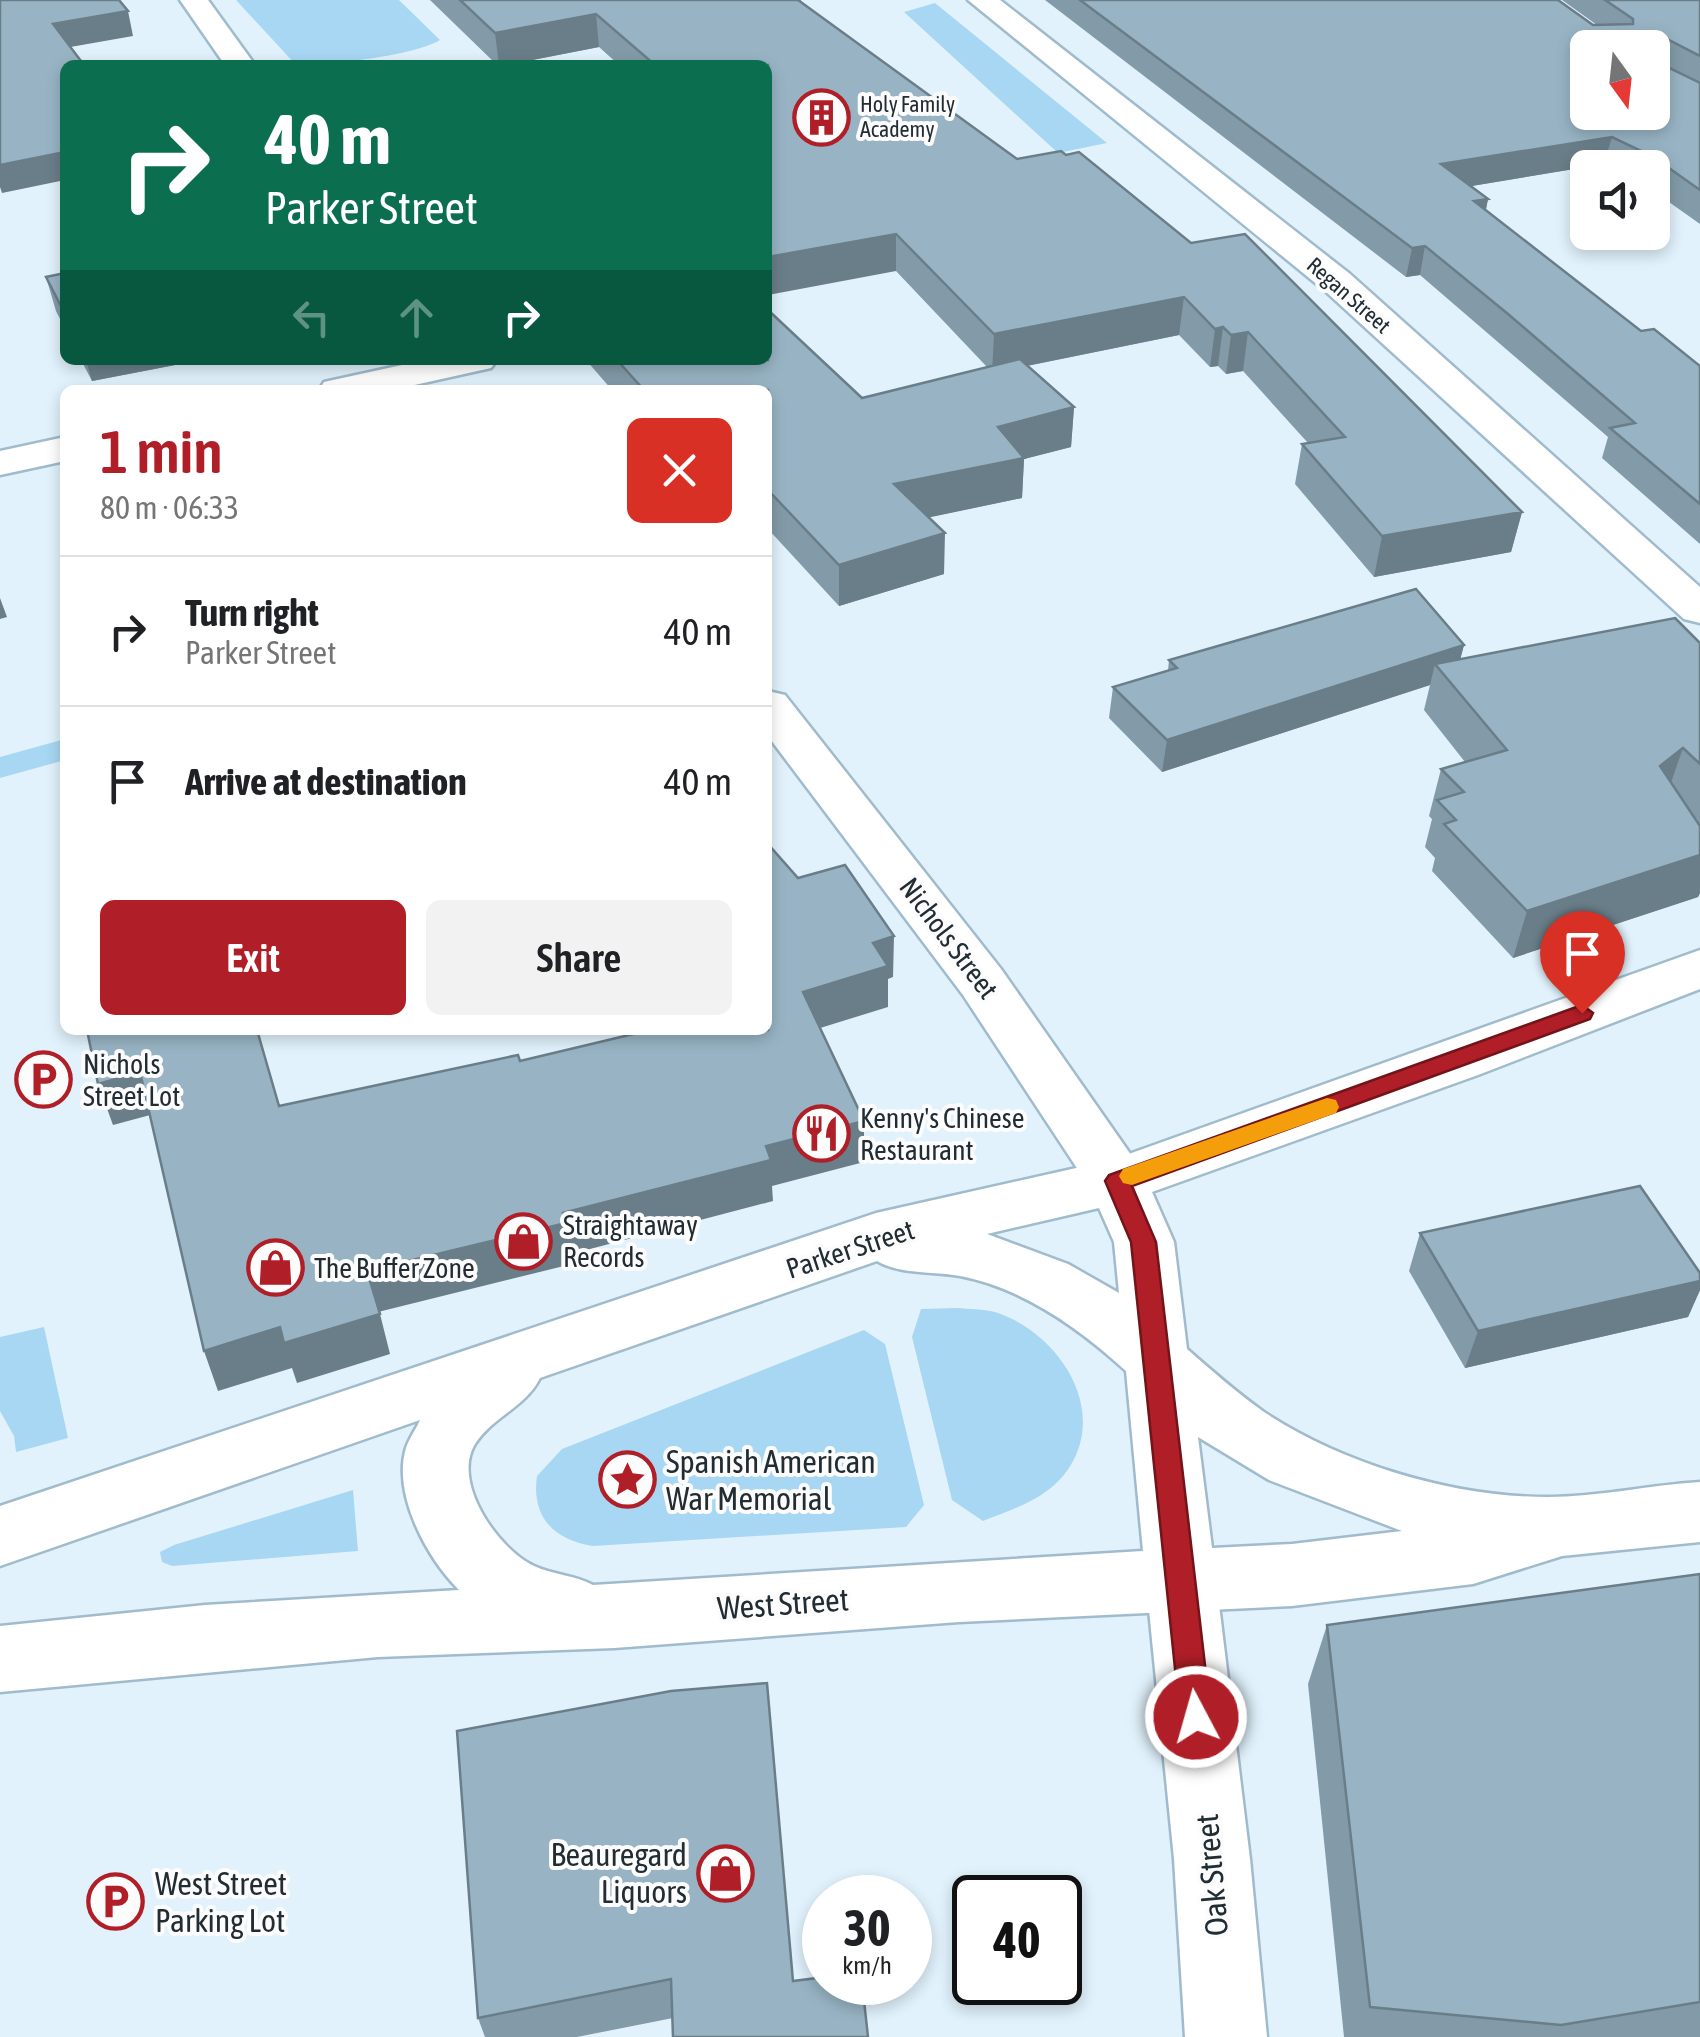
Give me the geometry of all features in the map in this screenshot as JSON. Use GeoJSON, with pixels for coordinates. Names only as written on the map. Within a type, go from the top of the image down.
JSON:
{"type":"FeatureCollection","features":[{"type":"Feature","properties":{"kind":"main road"},"geometry":{"type":"LineString","coordinates":[[194,0],[236,60]]}},
{"type":"Feature","properties":{"kind":"main road","name":"Regan Street"},"geometry":{"type":"LineString","coordinates":[[982,0],[1337,282],[1700,610]]}},
{"type":"Feature","properties":{"kind":"main road"},"geometry":{"type":"LineString","coordinates":[[361,385],[455,365]]}},
{"type":"Feature","properties":{"kind":"main road"},"geometry":{"type":"LineString","coordinates":[[490,365],[507,385]]}},
{"type":"Feature","properties":{"kind":"main road"},"geometry":{"type":"LineString","coordinates":[[0,463],[60,450]]}},
{"type":"Feature","properties":{"kind":"main road","name":"Nichols Street"},"geometry":{"type":"LineString","coordinates":[[772,710],[982,982],[1117,1181]]}},
{"type":"Feature","properties":{"kind":"main road","name":"Parker Street"},"geometry":{"type":"LineString","coordinates":[[0,1536],[813,1259],[953,1218],[1117,1181],[1700,969]]}},
{"type":"Feature","properties":{"kind":"main road","name":"Oak Street"},"geometry":{"type":"LineString","coordinates":[[1117,1181],[1144,1242],[1212,1859],[1226,2037]]}},
{"type":"Feature","properties":{"kind":"main road","name":"West Street"},"geometry":{"type":"LineString","coordinates":[[813,1259],[894,1246],[939,1246],[988,1257],[1058,1286],[1123,1330],[1206,1408],[1267,1447],[1319,1472],[1435,1510],[1529,1527],[1700,1512]]}},
{"type":"Feature","properties":{"kind":"main road"},"geometry":{"type":"LineString","coordinates":[[548,1350],[475,1402],[449,1427],[440,1446],[439,1490],[464,1548],[502,1584],[516,1593],[614,1616]]}},
{"type":"Feature","properties":{"kind":"main road","name":"West Street"},"geometry":{"type":"LineString","coordinates":[[0,1659],[359,1626],[614,1616],[1292,1575],[1473,1553],[1562,1527]]}},
{"type":"Feature","properties":{"kind":"shaded area"},"geometry":{"type":"Polygon","coordinates":[[[236,0],[399,0],[440,40],[391,55],[356,60],[291,60],[236,0]]]}},
{"type":"Feature","properties":{"kind":"shaded area"},"geometry":{"type":"Polygon","coordinates":[[[935,3],[1107,143],[1058,153],[904,12],[935,3]]]}},
{"type":"Feature","properties":{"kind":"shaded area"},"geometry":{"type":"Polygon","coordinates":[[[60,740],[60,761],[0,778],[0,757],[60,740]]]}},
{"type":"Feature","properties":{"kind":"shaded area"},"geometry":{"type":"Polygon","coordinates":[[[921,1309],[995,1312],[1040,1338],[1059,1357],[1081,1403],[1083,1428],[1077,1452],[1063,1476],[1036,1498],[983,1521],[952,1500],[912,1337],[921,1309]]]}},
{"type":"Feature","properties":{"kind":"shaded area"},"geometry":{"type":"Polygon","coordinates":[[[44,1327],[68,1438],[16,1452],[14,1436],[0,1411],[0,1337],[44,1327]]]}},
{"type":"Feature","properties":{"kind":"shaded area"},"geometry":{"type":"Polygon","coordinates":[[[864,1330],[885,1344],[924,1505],[906,1527],[593,1546],[557,1532],[542,1515],[537,1476],[562,1449],[864,1330]]]}},
{"type":"Feature","properties":{"kind":"shaded area"},"geometry":{"type":"Polygon","coordinates":[[[353,1490],[358,1551],[172,1566],[162,1562],[160,1552],[174,1545],[353,1490]]]}},
{"type":"Feature","properties":{"kind":"building"},"geometry":{"type":"Polygon","coordinates":[[[0,0],[119,0],[128,11],[53,24],[80,60],[60,60],[60,153],[0,165],[0,0]]]}},
{"type":"Feature","properties":{"kind":"building"},"geometry":{"type":"Polygon","coordinates":[[[460,0],[798,0],[1017,159],[1061,151],[1066,155],[1079,152],[1191,243],[1245,234],[1522,512],[1382,536],[1302,444],[1345,437],[1248,332],[1231,335],[1223,327],[1215,329],[1184,297],[994,334],[896,234],[772,256],[772,60],[649,60],[596,14],[495,33],[460,0]]]}},
{"type":"Feature","properties":{"kind":"building"},"geometry":{"type":"Polygon","coordinates":[[[1080,0],[1558,0],[1593,25],[1633,24],[1633,19],[1605,0],[1700,0],[1700,56],[1670,41],[1670,30],[1570,30],[1570,130],[1670,130],[1670,68],[1700,83],[1700,190],[1670,169],[1670,150],[1639,150],[1612,137],[1441,164],[1488,199],[1474,201],[1641,331],[1654,329],[1700,366],[1700,504],[1610,428],[1635,423],[1425,246],[1412,248],[1080,0]]]}},
{"type":"Feature","properties":{"kind":"building"},"geometry":{"type":"Polygon","coordinates":[[[60,274],[60,304],[46,277],[60,274]]]}},
{"type":"Feature","properties":{"kind":"building"},"geometry":{"type":"Polygon","coordinates":[[[772,314],[862,398],[1020,359],[1074,407],[998,427],[1024,458],[894,484],[945,533],[839,565],[772,494],[772,385],[640,385],[622,365],[772,365],[772,314]]]}},
{"type":"Feature","properties":{"kind":"building"},"geometry":{"type":"Polygon","coordinates":[[[1416,589],[1464,645],[1167,740],[1113,687],[1177,668],[1169,660],[1416,589]]]}},
{"type":"Feature","properties":{"kind":"building"},"geometry":{"type":"Polygon","coordinates":[[[1675,618],[1700,643],[1700,764],[1683,748],[1660,766],[1700,826],[1700,855],[1527,911],[1444,824],[1456,820],[1437,800],[1464,792],[1441,769],[1507,750],[1435,664],[1675,618]]]}},
{"type":"Feature","properties":{"kind":"building"},"geometry":{"type":"Polygon","coordinates":[[[772,849],[798,878],[845,865],[894,936],[873,943],[888,966],[803,992],[864,1121],[766,1146],[771,1160],[563,1213],[566,1223],[367,1271],[380,1314],[284,1343],[280,1327],[204,1351],[140,1072],[98,1084],[88,1035],[258,1035],[279,1106],[518,1055],[520,1061],[629,1035],[772,1035],[772,849]]]}},
{"type":"Feature","properties":{"kind":"building"},"geometry":{"type":"Polygon","coordinates":[[[1640,1186],[1700,1273],[1700,1281],[1478,1331],[1420,1233],[1640,1186]]]}},
{"type":"Feature","properties":{"kind":"building"},"geometry":{"type":"Polygon","coordinates":[[[1700,1574],[1700,2002],[1561,2025],[1370,2007],[1327,1625],[1700,1574]]]}},
{"type":"Feature","properties":{"kind":"building"},"geometry":{"type":"Polygon","coordinates":[[[767,1683],[793,1981],[802,1980],[802,2005],[865,2005],[868,2037],[673,2037],[671,1979],[478,2018],[457,1731],[671,1691],[767,1683]]]}},
{"type":"Feature","properties":{"kind":"slow traffic"},"geometry":{"type":"LineString","coordinates":[[1132,1176],[1327,1107]]}},
{"type":"Feature","properties":{"kind":"place","name":"Holy Family Academy"},"geometry":{"type":"Point","coordinates":[821,117]}},
{"type":"Feature","properties":{"kind":"place","name":"Nichols Street Lot"},"geometry":{"type":"Point","coordinates":[44,1080]}},
{"type":"Feature","properties":{"kind":"place","name":"Kenny's Chinese Restaurant"},"geometry":{"type":"Point","coordinates":[821,1134]}},
{"type":"Feature","properties":{"kind":"place","name":"Straightaway Records"},"geometry":{"type":"Point","coordinates":[524,1241]}},
{"type":"Feature","properties":{"kind":"place","name":"The Buffer Zone"},"geometry":{"type":"Point","coordinates":[275,1268]}},
{"type":"Feature","properties":{"kind":"place","name":"Spanish American War Memorial"},"geometry":{"type":"Point","coordinates":[627,1480]}},
{"type":"Feature","properties":{"kind":"place","name":"Beauregard Liquors"},"geometry":{"type":"Point","coordinates":[726,1873]}},
{"type":"Feature","properties":{"kind":"place","name":"West Street Parking Lot"},"geometry":{"type":"Point","coordinates":[116,1902]}},
{"type":"Feature","properties":{"kind":"route"},"geometry":{"type":"LineString","coordinates":[[1196,1717],[1144,1242],[1117,1181],[1582,1013]]}}]}
